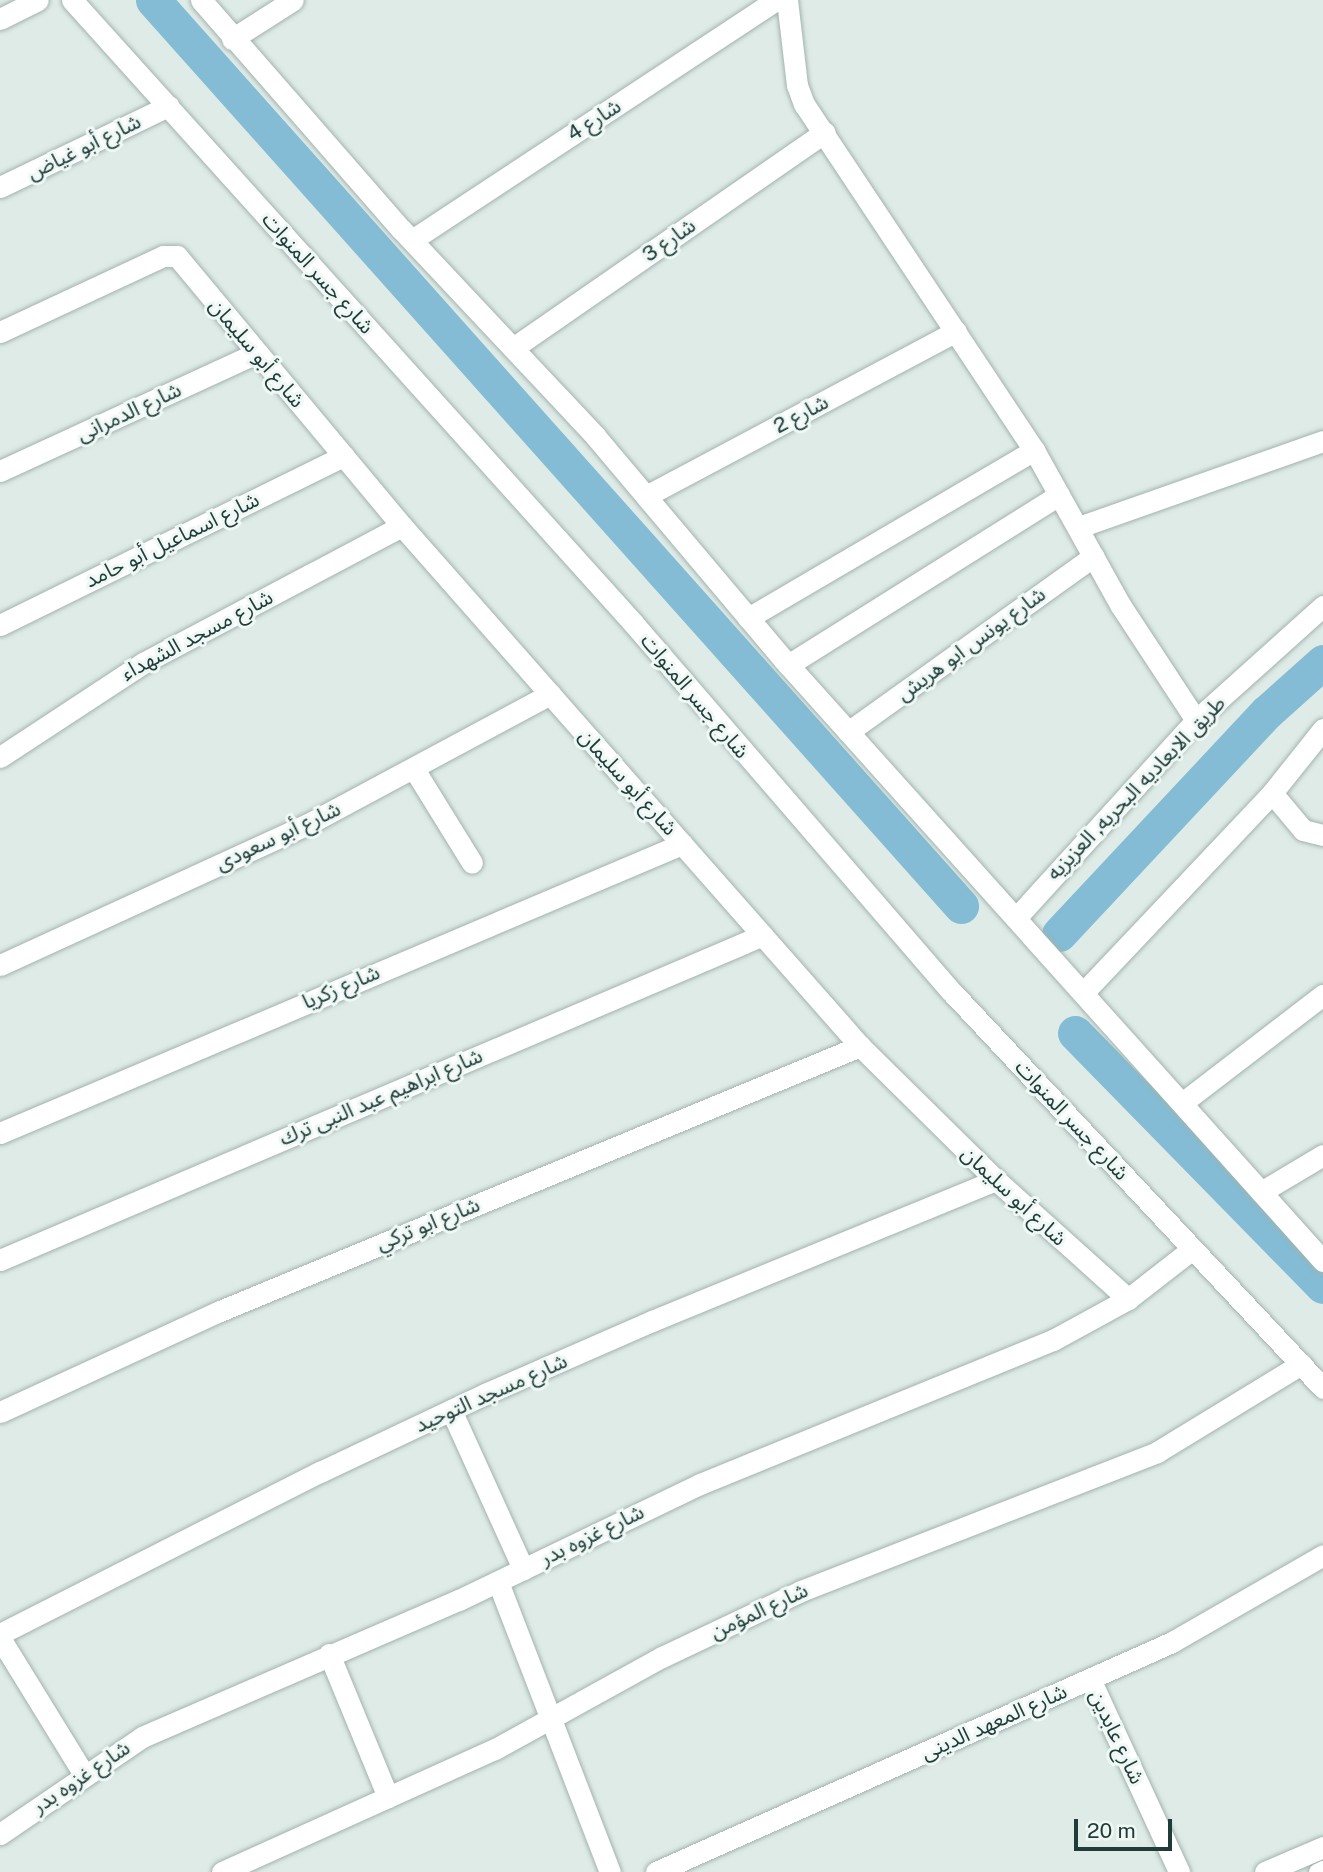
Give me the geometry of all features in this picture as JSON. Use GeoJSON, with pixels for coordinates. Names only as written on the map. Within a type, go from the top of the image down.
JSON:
{"type":"FeatureCollection","features":[{"type":"Feature","properties":{"kind":"street"},"geometry":{"type":"LineString","coordinates":[[0,19],[38,0]]}},
{"type":"Feature","properties":{"kind":"street","name":"شارع جسر المنوات"},"geometry":{"type":"LineString","coordinates":[[72,0],[641,633],[951,990],[1191,1250],[1323,1388]]}},
{"type":"Feature","properties":{"kind":"street"},"geometry":{"type":"LineString","coordinates":[[201,0],[232,39],[412,240],[646,496],[788,665],[1323,1261]]}},
{"type":"Feature","properties":{"kind":"street"},"geometry":{"type":"LineString","coordinates":[[232,39],[293,0]]}},
{"type":"Feature","properties":{"kind":"street","name":"شارع 4"},"geometry":{"type":"LineString","coordinates":[[412,240],[776,0]]}},
{"type":"Feature","properties":{"kind":"street"},"geometry":{"type":"LineString","coordinates":[[788,0],[797,85],[804,104],[1034,450],[1094,556],[1196,720]]}},
{"type":"Feature","properties":{"kind":"street","name":"شارع أبو غياض"},"geometry":{"type":"LineString","coordinates":[[0,187],[168,106]]}},
{"type":"Feature","properties":{"kind":"street","name":"شارع 3"},"geometry":{"type":"LineString","coordinates":[[513,348],[825,132]]}},
{"type":"Feature","properties":{"kind":"street","name":"شارع أبو سليمان"},"geometry":{"type":"LineString","coordinates":[[0,332],[151,262],[177,256],[402,526],[860,1046],[996,1180],[1128,1299]]}},
{"type":"Feature","properties":{"kind":"street","name":"شارع 2"},"geometry":{"type":"LineString","coordinates":[[646,496],[956,331]]}},
{"type":"Feature","properties":{"kind":"street","name":"شارع الدمرانى"},"geometry":{"type":"LineString","coordinates":[[0,471],[257,353]]}},
{"type":"Feature","properties":{"kind":"street"},"geometry":{"type":"LineString","coordinates":[[1079,527],[1323,441]]}},
{"type":"Feature","properties":{"kind":"street"},"geometry":{"type":"LineString","coordinates":[[748,618],[1034,450]]}},
{"type":"Feature","properties":{"kind":"street","name":"شارع اسماعيل أبو حامد"},"geometry":{"type":"LineString","coordinates":[[0,625],[344,456]]}},
{"type":"Feature","properties":{"kind":"street"},"geometry":{"type":"LineString","coordinates":[[788,665],[1059,495]]}},
{"type":"Feature","properties":{"kind":"street","name":"شارع مسجد الشهداء"},"geometry":{"type":"LineString","coordinates":[[0,757],[131,670],[402,526]]}},
{"type":"Feature","properties":{"kind":"street","name":"شارع يونس ابو هريش"},"geometry":{"type":"LineString","coordinates":[[848,732],[1094,556]]}},
{"type":"Feature","properties":{"kind":"street","name":"طريق الابعاديه البحريه, العزيزيه"},"geometry":{"type":"LineString","coordinates":[[1016,918],[1196,720],[1323,606]]}},
{"type":"Feature","properties":{"kind":"street","name":"شارع أبو سعودى"},"geometry":{"type":"LineString","coordinates":[[0,965],[308,824],[550,694]]}},
{"type":"Feature","properties":{"kind":"street"},"geometry":{"type":"LineString","coordinates":[[1083,993],[1272,793],[1323,729]]}},
{"type":"Feature","properties":{"kind":"street"},"geometry":{"type":"LineString","coordinates":[[414,769],[472,863]]}},
{"type":"Feature","properties":{"kind":"street"},"geometry":{"type":"LineString","coordinates":[[1272,793],[1303,830],[1323,835]]}},
{"type":"Feature","properties":{"kind":"street","name":"شارع زكريا"},"geometry":{"type":"LineString","coordinates":[[0,1133],[682,844]]}},
{"type":"Feature","properties":{"kind":"street","name":"شارع ابراهيم عبد النبى ترك"},"geometry":{"type":"LineString","coordinates":[[0,1260],[763,935]]}},
{"type":"Feature","properties":{"kind":"street"},"geometry":{"type":"LineString","coordinates":[[1182,1103],[1323,995]]}},
{"type":"Feature","properties":{"kind":"street","name":"شارع ابو تركي"},"geometry":{"type":"LineString","coordinates":[[0,1412],[220,1311],[860,1046]]}},
{"type":"Feature","properties":{"kind":"street"},"geometry":{"type":"LineString","coordinates":[[1261,1192],[1323,1155]]}},
{"type":"Feature","properties":{"kind":"street","name":"شارع مسجد التوحيد"},"geometry":{"type":"LineString","coordinates":[[0,1636],[451,1410],[652,1321],[996,1180]]}},
{"type":"Feature","properties":{"kind":"street","name":"شارع غزوه بدر"},"geometry":{"type":"LineString","coordinates":[[0,1834],[83,1773],[142,1737],[498,1582],[700,1484],[1054,1340],[1128,1299],[1191,1250]]}},
{"type":"Feature","properties":{"kind":"street","name":"شارع المؤمن"},"geometry":{"type":"LineString","coordinates":[[222,1872],[495,1749],[662,1657],[801,1591],[1157,1452],[1301,1364]]}},
{"type":"Feature","properties":{"kind":"street"},"geometry":{"type":"LineString","coordinates":[[451,1410],[523,1569]]}},
{"type":"Feature","properties":{"kind":"street","name":"شارع المعهد الدينى"},"geometry":{"type":"LineString","coordinates":[[656,1872],[1090,1679],[1245,1604],[1323,1555]]}},
{"type":"Feature","properties":{"kind":"street"},"geometry":{"type":"LineString","coordinates":[[498,1582],[610,1872]]}},
{"type":"Feature","properties":{"kind":"street"},"geometry":{"type":"LineString","coordinates":[[0,1636],[83,1773]]}},
{"type":"Feature","properties":{"kind":"street"},"geometry":{"type":"LineString","coordinates":[[329,1654],[388,1797]]}},
{"type":"Feature","properties":{"kind":"street","name":"شارع عابدين"},"geometry":{"type":"LineString","coordinates":[[1090,1679],[1179,1872]]}},
{"type":"Feature","properties":{"kind":"street"},"geometry":{"type":"LineString","coordinates":[[1265,1872],[1323,1847]]}},
{"type":"Feature","properties":{"kind":"lane"},"geometry":{"type":"LineString","coordinates":[[1317,1872],[1323,1870]]}},
{"type":"Feature","properties":{"kind":"waterway"},"geometry":{"type":"LineString","coordinates":[[153,0],[961,906]]}},
{"type":"Feature","properties":{"kind":"waterway"},"geometry":{"type":"LineString","coordinates":[[1059,934],[1267,712],[1323,662]]}},
{"type":"Feature","properties":{"kind":"waterway"},"geometry":{"type":"LineString","coordinates":[[1075,1033],[1323,1286]]}}]}
